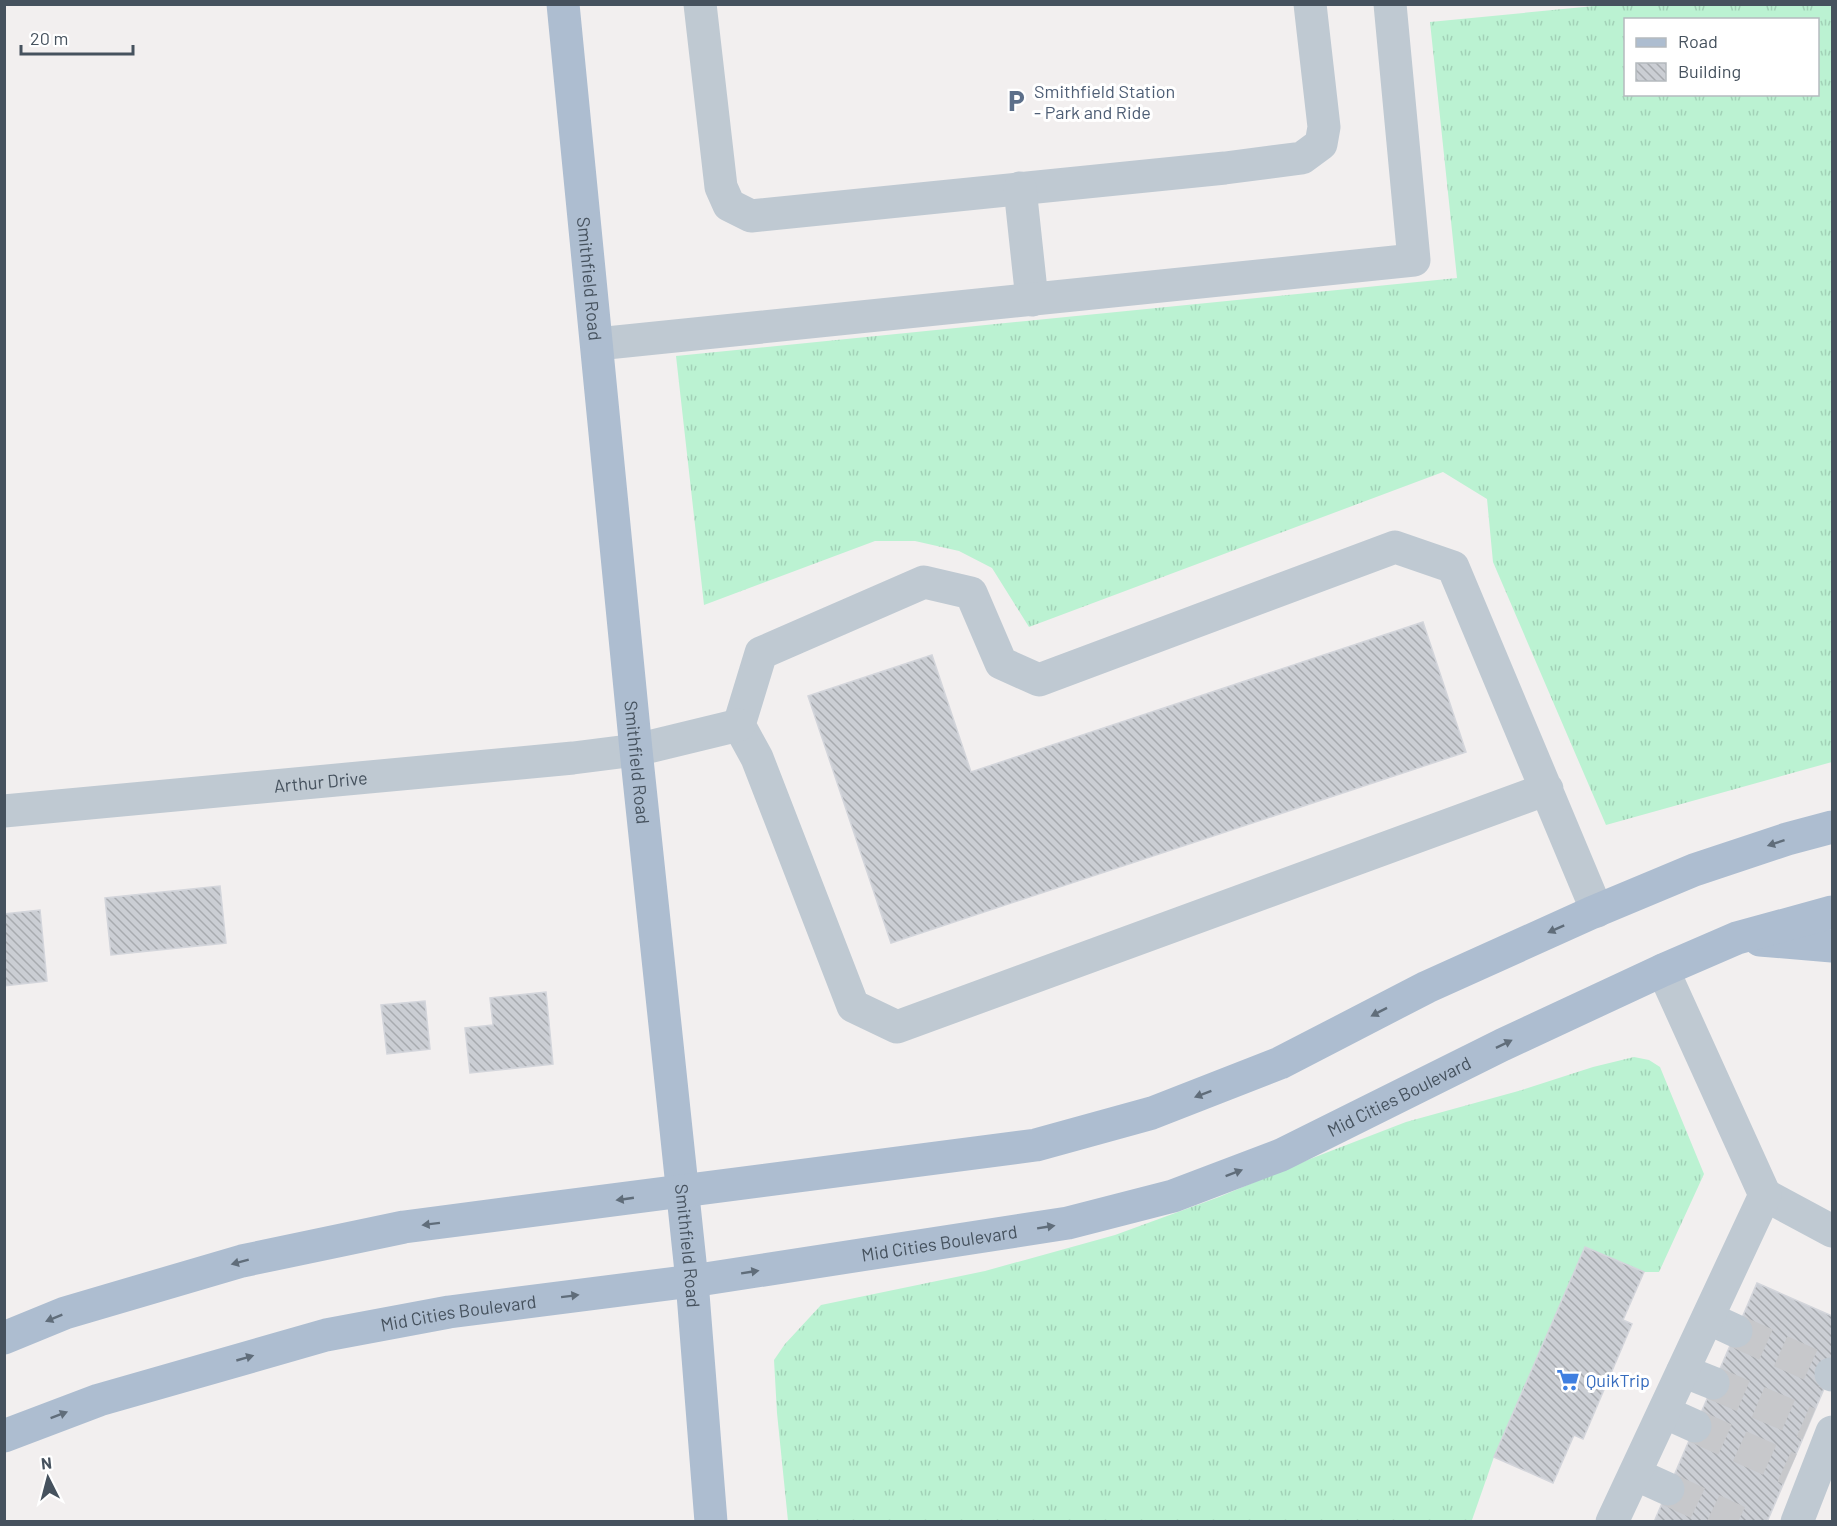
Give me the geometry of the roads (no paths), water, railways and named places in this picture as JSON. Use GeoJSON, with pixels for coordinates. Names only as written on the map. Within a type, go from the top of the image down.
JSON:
{"type":"FeatureCollection","features":[{"type":"Feature","properties":{"kind":"main road","name":"Smithfield Road"},"geometry":{"type":"LineString","coordinates":[[563,4],[636,750],[692,1281],[711,1521]]}},
{"type":"Feature","properties":{"kind":"main road"},"geometry":{"type":"LineString","coordinates":[[4,1338],[65,1314],[242,1261],[404,1227],[1036,1145],[1152,1113],[1280,1063],[1427,987],[1694,870],[1787,839],[1833,827]]}},
{"type":"Feature","properties":{"kind":"main road","name":"Mid Cities Boulevard"},"geometry":{"type":"LineString","coordinates":[[4,1436],[99,1400],[326,1335],[449,1312],[692,1281],[1068,1223],[1173,1196],[1281,1155],[1502,1045],[1737,938],[1833,912]]}},
{"type":"Feature","properties":{"kind":"main road"},"geometry":{"type":"LineString","coordinates":[[1737,938],[1833,946]]}},
{"type":"Feature","properties":{"kind":"street"},"geometry":{"type":"LineString","coordinates":[[700,4],[721,187],[729,205],[751,216],[1274,163],[1302,158],[1321,144],[1324,127],[1310,4]]}},
{"type":"Feature","properties":{"kind":"street"},"geometry":{"type":"LineString","coordinates":[[597,344],[1414,260],[1390,4]]}},
{"type":"Feature","properties":{"kind":"street"},"geometry":{"type":"LineString","coordinates":[[1020,188],[1032,300]]}},
{"type":"Feature","properties":{"kind":"street"},"geometry":{"type":"LineString","coordinates":[[1547,789],[897,1027],[853,1005],[758,758],[739,725],[761,653],[924,582],[971,592],[1001,663],[1040,680],[1395,547],[1453,567],[1547,789],[1597,911]]}},
{"type":"Feature","properties":{"kind":"street","name":"Arthur Drive"},"geometry":{"type":"LineString","coordinates":[[4,811],[573,758],[636,750],[739,725]]}},
{"type":"Feature","properties":{"kind":"street"},"geometry":{"type":"LineString","coordinates":[[1663,970],[1766,1195],[1833,1231]]}},
{"type":"Feature","properties":{"kind":"street"},"geometry":{"type":"LineString","coordinates":[[1612,1521],[1683,1371],[1722,1325],[1766,1195]]}},
{"type":"Feature","properties":{"kind":"street"},"geometry":{"type":"LineString","coordinates":[[1683,1371],[1713,1383]]}},
{"type":"Feature","properties":{"kind":"street"},"geometry":{"type":"LineString","coordinates":[[1664,1412],[1695,1426]]}},
{"type":"Feature","properties":{"kind":"street"},"geometry":{"type":"LineString","coordinates":[[1797,1521],[1802,1474],[1824,1430]]}},
{"type":"Feature","properties":{"kind":"street"},"geometry":{"type":"LineString","coordinates":[[1635,1474],[1668,1489]]}},
{"type":"Feature","properties":{"kind":"tunnel"},"geometry":{"type":"LineString","coordinates":[[1736,1331],[1831,1374]]}},
{"type":"Feature","properties":{"kind":"tunnel"},"geometry":{"type":"LineString","coordinates":[[1713,1383],[1809,1424]]}},
{"type":"Feature","properties":{"kind":"tunnel"},"geometry":{"type":"LineString","coordinates":[[1695,1426],[1790,1469]]}},
{"type":"Feature","properties":{"kind":"tunnel"},"geometry":{"type":"LineString","coordinates":[[1668,1489],[1738,1522]]}},
{"type":"Feature","properties":{"kind":"place","name":"Smithfield Station - Park and Ride"},"geometry":{"type":"Point","coordinates":[1016,101]}},
{"type":"Feature","properties":{"kind":"place","name":"QuikTrip"},"geometry":{"type":"Point","coordinates":[1568,1380]}}]}
